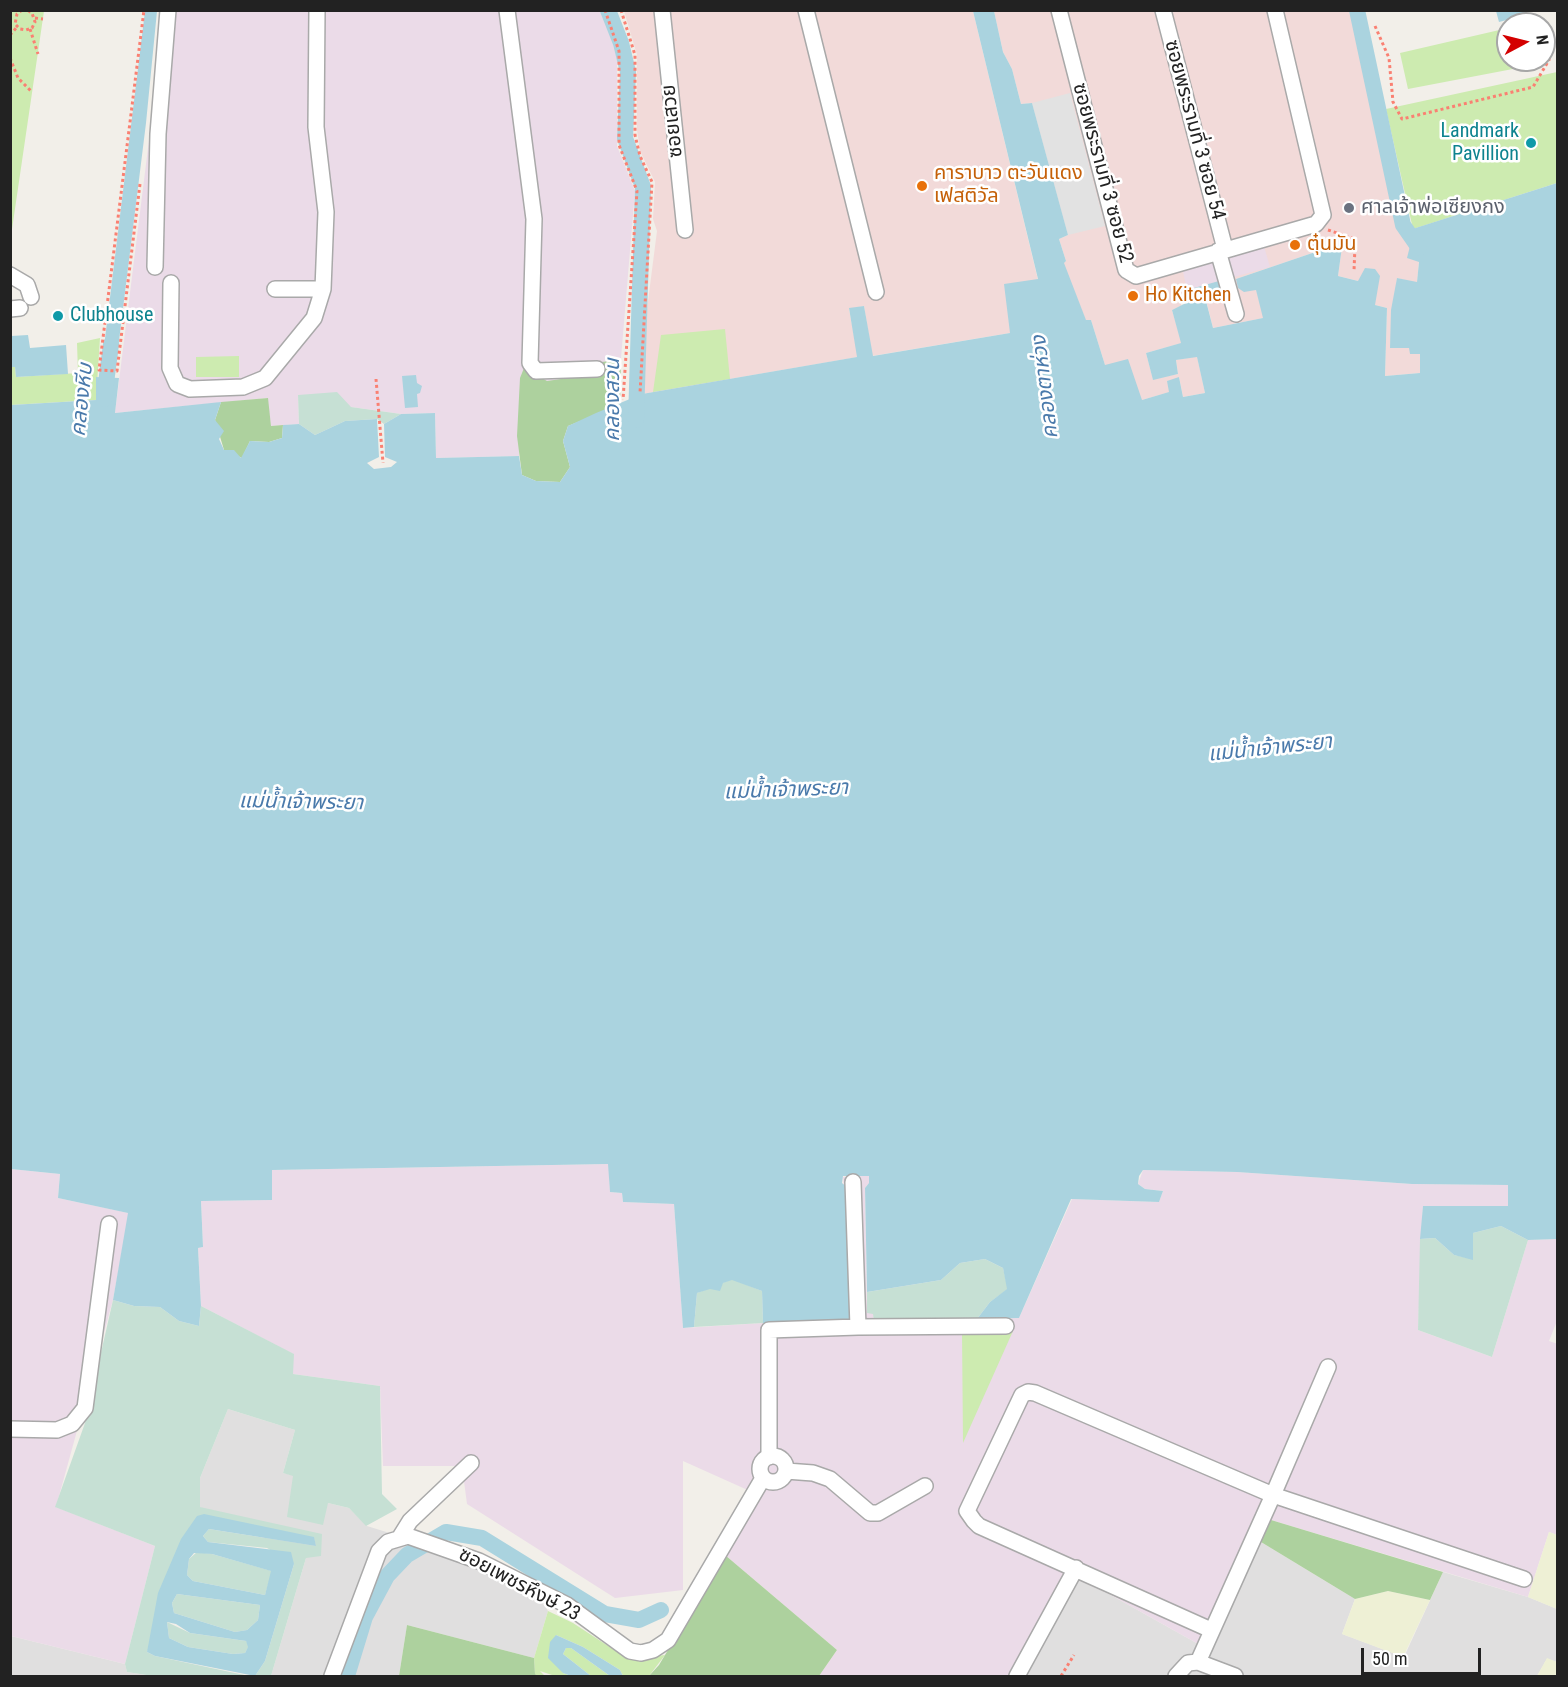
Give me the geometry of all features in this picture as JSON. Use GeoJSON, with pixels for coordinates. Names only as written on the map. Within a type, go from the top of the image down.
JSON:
{"type":"FeatureCollection","features":[{"type":"Feature","properties":{"kind":"street"},"geometry":{"type":"LineString","coordinates":[[155,267],[158,134],[168,10]]}},
{"type":"Feature","properties":{"kind":"street"},"geometry":{"type":"LineString","coordinates":[[171,283],[170,368],[177,384],[189,389],[243,387],[265,378],[314,318],[323,289],[326,212],[316,127],[316,10]]}},
{"type":"Feature","properties":{"kind":"street"},"geometry":{"type":"LineString","coordinates":[[507,10],[534,219],[530,363],[536,371],[597,369]]}},
{"type":"Feature","properties":{"kind":"street","name":"ซอยเสวย"},"geometry":{"type":"LineString","coordinates":[[662,10],[685,230]]}},
{"type":"Feature","properties":{"kind":"street"},"geometry":{"type":"LineString","coordinates":[[806,10],[876,291]]}},
{"type":"Feature","properties":{"kind":"street","name":"ซอยพระรามที่ 3 ซอย 52"},"geometry":{"type":"LineString","coordinates":[[1059,10],[1126,270],[1132,274],[1141,275],[1222,250]]}},
{"type":"Feature","properties":{"kind":"street","name":"ซอยพระรามที่ 3 ซอย 54"},"geometry":{"type":"LineString","coordinates":[[1163,10],[1236,314]]}},
{"type":"Feature","properties":{"kind":"street"},"geometry":{"type":"LineString","coordinates":[[1222,250],[1316,224],[1323,210],[1275,10]]}},
{"type":"Feature","properties":{"kind":"street"},"geometry":{"type":"LineString","coordinates":[[10,275],[27,285],[31,297]]}},
{"type":"Feature","properties":{"kind":"street"},"geometry":{"type":"LineString","coordinates":[[275,289],[323,289]]}},
{"type":"Feature","properties":{"kind":"street"},"geometry":{"type":"LineString","coordinates":[[853,1182],[858,1327]]}},
{"type":"Feature","properties":{"kind":"street"},"geometry":{"type":"LineString","coordinates":[[10,1429],[57,1430],[72,1424],[86,1408],[109,1224]]}},
{"type":"Feature","properties":{"kind":"street"},"geometry":{"type":"LineString","coordinates":[[786,1471],[779,1481],[770,1482],[763,1478],[760,1466],[769,1457],[769,1330],[1006,1326]]}},
{"type":"Feature","properties":{"kind":"street"},"geometry":{"type":"LineString","coordinates":[[1198,1662],[1328,1367]]}},
{"type":"Feature","properties":{"kind":"street"},"geometry":{"type":"LineString","coordinates":[[1211,1630],[979,1526],[967,1511],[1022,1395],[1033,1392],[1273,1495],[1524,1579]]}},
{"type":"Feature","properties":{"kind":"street"},"geometry":{"type":"LineString","coordinates":[[769,1457],[781,1459],[786,1471]]}},
{"type":"Feature","properties":{"kind":"street"},"geometry":{"type":"LineString","coordinates":[[332,1677],[379,1551],[388,1542],[400,1538],[410,1521],[471,1463]]}},
{"type":"Feature","properties":{"kind":"street"},"geometry":{"type":"LineString","coordinates":[[786,1471],[813,1473],[830,1479],[870,1513],[878,1513],[925,1486]]}},
{"type":"Feature","properties":{"kind":"street","name":"ซอยเพชรหึงษ์ 23"},"geometry":{"type":"LineString","coordinates":[[400,1538],[408,1536],[479,1561],[567,1605],[630,1651],[640,1653],[653,1650],[668,1640],[763,1478]]}},
{"type":"Feature","properties":{"kind":"street"},"geometry":{"type":"LineString","coordinates":[[1017,1677],[1076,1568]]}},
{"type":"Feature","properties":{"kind":"street"},"geometry":{"type":"LineString","coordinates":[[1176,1677],[1188,1663],[1198,1662],[1235,1677]]}},
{"type":"Feature","properties":{"kind":"path"},"geometry":{"type":"LineString","coordinates":[[27,10],[35,18],[43,19]]}},
{"type":"Feature","properties":{"kind":"path"},"geometry":{"type":"LineString","coordinates":[[141,177],[117,370],[99,370],[144,10]]}},
{"type":"Feature","properties":{"kind":"path"},"geometry":{"type":"LineString","coordinates":[[605,10],[619,51],[618,145],[637,191],[623,400]]}},
{"type":"Feature","properties":{"kind":"path"},"geometry":{"type":"LineString","coordinates":[[621,10],[635,55],[635,135],[640,156],[652,182],[640,393]]}},
{"type":"Feature","properties":{"kind":"path"},"geometry":{"type":"LineString","coordinates":[[20,11],[15,21],[17,27],[30,30]]}},
{"type":"Feature","properties":{"kind":"path"},"geometry":{"type":"LineString","coordinates":[[35,18],[30,30],[38,54]]}},
{"type":"Feature","properties":{"kind":"path"},"geometry":{"type":"LineString","coordinates":[[1375,26],[1389,58],[1393,102],[1402,119],[1533,87],[1542,72]]}},
{"type":"Feature","properties":{"kind":"path"},"geometry":{"type":"LineString","coordinates":[[10,35],[17,27]]}},
{"type":"Feature","properties":{"kind":"path"},"geometry":{"type":"LineString","coordinates":[[10,58],[18,78],[32,92]]}},
{"type":"Feature","properties":{"kind":"path"},"geometry":{"type":"LineString","coordinates":[[1316,224],[1352,238],[1355,246],[1354,271]]}},
{"type":"Feature","properties":{"kind":"path"},"geometry":{"type":"LineString","coordinates":[[376,380],[383,463]]}},
{"type":"Feature","properties":{"kind":"path"},"geometry":{"type":"LineString","coordinates":[[1061,1677],[1074,1655]]}},
{"type":"Feature","properties":{"kind":"shaded area"},"geometry":{"type":"Polygon","coordinates":[[[161,11],[602,11],[617,51],[617,146],[635,191],[619,382],[620,405],[521,411],[519,456],[436,458],[435,413],[401,414],[351,407],[298,395],[299,424],[271,426],[267,398],[115,413],[151,124],[161,11]]]}},
{"type":"Feature","properties":{"kind":"shaded area"},"geometry":{"type":"Polygon","coordinates":[[[624,11],[973,11],[1038,280],[1010,333],[872,356],[864,306],[849,309],[858,357],[642,394],[647,309],[657,231],[653,219],[655,182],[640,151],[637,130],[637,55],[624,11]]]}},
{"type":"Feature","properties":{"kind":"shaded area"},"geometry":{"type":"Polygon","coordinates":[[[994,11],[1350,11],[1397,225],[1411,242],[1419,261],[1417,283],[1397,278],[1390,348],[1409,348],[1420,353],[1420,373],[1385,376],[1387,308],[1375,305],[1358,281],[1338,276],[1342,247],[1327,248],[1236,279],[1256,289],[1264,318],[1213,328],[1206,300],[1181,303],[1181,306],[1172,310],[1182,343],[1146,353],[1153,379],[1178,374],[1176,360],[1197,356],[1205,393],[1183,397],[1179,377],[1170,392],[1142,400],[1105,365],[1091,320],[1086,321],[1063,263],[1066,261],[1059,239],[1068,235],[1032,103],[1021,104],[1012,69],[1003,52],[994,11]]]}},
{"type":"Feature","properties":{"kind":"shaded area"},"geometry":{"type":"Polygon","coordinates":[[[1070,93],[1105,226],[1068,235],[1032,103],[1070,93]]]}},
{"type":"Feature","properties":{"kind":"shaded area"},"geometry":{"type":"Polygon","coordinates":[[[1263,243],[1270,267],[1187,290],[1182,267],[1263,243]]]}},
{"type":"Feature","properties":{"kind":"shaded area"},"geometry":{"type":"Polygon","coordinates":[[[609,1164],[610,1192],[622,1193],[623,1202],[674,1204],[683,1328],[763,1323],[851,1324],[843,1177],[869,1175],[869,1183],[865,1188],[867,1313],[873,1313],[874,1323],[1019,1318],[1072,1199],[1159,1202],[1163,1191],[1145,1189],[1138,1184],[1143,1170],[1237,1172],[1412,1184],[1509,1185],[1509,1206],[1423,1206],[1418,1330],[1492,1357],[1528,1240],[1557,1239],[1557,1321],[1549,1341],[1558,1344],[1557,1535],[1549,1532],[1528,1597],[1271,1520],[1209,1650],[1109,1594],[1078,1580],[1022,1676],[819,1676],[837,1650],[725,1555],[761,1496],[683,1461],[683,1590],[615,1598],[467,1504],[462,1466],[383,1466],[380,1386],[293,1374],[293,1354],[201,1306],[198,1248],[203,1247],[201,1201],[272,1200],[272,1170],[609,1164]]]}},
{"type":"Feature","properties":{"kind":"shaded area"},"geometry":{"type":"Polygon","coordinates":[[[11,1169],[60,1174],[58,1198],[129,1213],[113,1300],[56,1507],[155,1546],[125,1664],[11,1636],[11,1169]]]}},
{"type":"Feature","properties":{"kind":"shaded area"},"geometry":{"type":"Polygon","coordinates":[[[228,1409],[295,1430],[283,1473],[293,1475],[328,1503],[349,1508],[367,1526],[525,1575],[548,1611],[534,1658],[407,1625],[399,1676],[271,1676],[306,1558],[199,1507],[200,1478],[228,1409]]]}},
{"type":"Feature","properties":{"kind":"shaded area"},"geometry":{"type":"Polygon","coordinates":[[[1261,1542],[1355,1599],[1342,1634],[1404,1657],[1443,1572],[1528,1597],[1557,1609],[1557,1662],[1547,1659],[1537,1676],[1022,1676],[1078,1580],[1109,1594],[1209,1650],[1261,1542]]]}},
{"type":"Feature","properties":{"kind":"shaded area"},"geometry":{"type":"Polygon","coordinates":[[[11,1636],[125,1664],[127,1672],[153,1676],[11,1676],[11,1636]]]}},
{"type":"Feature","properties":{"kind":"green space"},"geometry":{"type":"Polygon","coordinates":[[[10,11],[44,11],[11,236],[10,227],[10,11]]]}},
{"type":"Feature","properties":{"kind":"green space"},"geometry":{"type":"Polygon","coordinates":[[[1496,31],[1497,72],[1408,89],[1400,53],[1496,31]]]}},
{"type":"Feature","properties":{"kind":"green space"},"geometry":{"type":"Polygon","coordinates":[[[1557,72],[1557,183],[1413,229],[1386,109],[1557,72]]]}},
{"type":"Feature","properties":{"kind":"green space"},"geometry":{"type":"Polygon","coordinates":[[[725,329],[730,379],[653,392],[661,335],[725,329]]]}},
{"type":"Feature","properties":{"kind":"green space"},"geometry":{"type":"Polygon","coordinates":[[[100,338],[96,400],[11,405],[11,367],[15,367],[16,377],[78,373],[77,343],[100,338]]]}},
{"type":"Feature","properties":{"kind":"green space"},"geometry":{"type":"Polygon","coordinates":[[[239,356],[239,377],[196,377],[196,357],[239,356]]]}},
{"type":"Feature","properties":{"kind":"green space"},"geometry":{"type":"Polygon","coordinates":[[[621,360],[620,405],[568,426],[563,441],[570,467],[560,482],[536,481],[522,475],[517,436],[520,378],[524,368],[547,381],[561,379],[591,363],[621,360]]]}},
{"type":"Feature","properties":{"kind":"green space"},"geometry":{"type":"Polygon","coordinates":[[[337,392],[351,407],[401,414],[384,424],[377,419],[345,421],[315,435],[299,424],[298,395],[337,392]]]}},
{"type":"Feature","properties":{"kind":"green space"},"geometry":{"type":"Polygon","coordinates":[[[268,398],[271,426],[283,425],[282,438],[269,442],[250,441],[242,458],[224,450],[215,420],[221,402],[268,398]]]}},
{"type":"Feature","properties":{"kind":"green space"},"geometry":{"type":"Polygon","coordinates":[[[1501,1226],[1528,1240],[1492,1357],[1418,1330],[1420,1239],[1435,1238],[1454,1255],[1473,1259],[1473,1233],[1501,1226]]]}},
{"type":"Feature","properties":{"kind":"green space"},"geometry":{"type":"Polygon","coordinates":[[[985,1259],[1003,1268],[1008,1289],[990,1302],[977,1319],[874,1323],[873,1314],[867,1313],[867,1292],[941,1280],[960,1263],[985,1259]]]}},
{"type":"Feature","properties":{"kind":"green space"},"geometry":{"type":"Polygon","coordinates":[[[732,1279],[762,1291],[763,1323],[694,1327],[697,1293],[732,1279]]]}},
{"type":"Feature","properties":{"kind":"green space"},"geometry":{"type":"Polygon","coordinates":[[[113,1300],[134,1306],[160,1307],[179,1321],[199,1326],[201,1306],[294,1354],[293,1374],[380,1386],[382,1494],[397,1509],[366,1526],[349,1508],[328,1503],[323,1525],[287,1517],[293,1476],[283,1473],[295,1430],[228,1409],[200,1478],[200,1507],[322,1534],[321,1556],[306,1558],[271,1676],[255,1676],[265,1661],[294,1564],[267,1548],[208,1542],[203,1536],[209,1529],[316,1546],[314,1538],[204,1515],[147,1652],[155,1656],[249,1676],[153,1676],[127,1672],[125,1664],[155,1546],[55,1507],[85,1423],[113,1300]]]}},
{"type":"Feature","properties":{"kind":"green space"},"geometry":{"type":"Polygon","coordinates":[[[1013,1331],[963,1443],[962,1332],[1013,1331]]]}},
{"type":"Feature","properties":{"kind":"green space"},"geometry":{"type":"Polygon","coordinates":[[[1271,1520],[1443,1572],[1430,1600],[1388,1591],[1355,1599],[1261,1542],[1271,1520]]]}},
{"type":"Feature","properties":{"kind":"green space"},"geometry":{"type":"Polygon","coordinates":[[[1549,1532],[1557,1535],[1557,1609],[1528,1597],[1549,1532]]]}},
{"type":"Feature","properties":{"kind":"green space"},"geometry":{"type":"Polygon","coordinates":[[[197,1552],[272,1571],[265,1595],[193,1581],[187,1575],[189,1559],[197,1552]]]}},
{"type":"Feature","properties":{"kind":"green space"},"geometry":{"type":"Polygon","coordinates":[[[725,1555],[837,1650],[819,1676],[649,1676],[659,1665],[725,1555]]]}},
{"type":"Feature","properties":{"kind":"green space"},"geometry":{"type":"Polygon","coordinates":[[[1388,1591],[1430,1600],[1403,1657],[1342,1634],[1355,1599],[1388,1591]]]}},
{"type":"Feature","properties":{"kind":"green space"},"geometry":{"type":"Polygon","coordinates":[[[177,1594],[260,1605],[258,1620],[247,1630],[235,1632],[174,1613],[172,1603],[177,1594]]]}},
{"type":"Feature","properties":{"kind":"green space"},"geometry":{"type":"Polygon","coordinates":[[[548,1611],[573,1623],[628,1659],[665,1655],[649,1676],[623,1676],[620,1670],[583,1647],[556,1635],[563,1673],[571,1676],[555,1676],[540,1671],[545,1676],[538,1676],[535,1674],[534,1658],[548,1611]]]}},
{"type":"Feature","properties":{"kind":"green space"},"geometry":{"type":"Polygon","coordinates":[[[167,1622],[190,1633],[246,1641],[249,1646],[245,1653],[233,1654],[188,1647],[169,1638],[167,1622]]]}},
{"type":"Feature","properties":{"kind":"green space"},"geometry":{"type":"Polygon","coordinates":[[[407,1625],[534,1658],[535,1674],[538,1676],[399,1676],[407,1625]]]}},
{"type":"Feature","properties":{"kind":"green space"},"geometry":{"type":"Polygon","coordinates":[[[566,1648],[571,1648],[610,1676],[591,1676],[563,1654],[566,1648]]]}},
{"type":"Feature","properties":{"kind":"green space"},"geometry":{"type":"Polygon","coordinates":[[[1547,1658],[1557,1662],[1557,1676],[1537,1676],[1547,1658]]]}},
{"type":"Feature","properties":{"kind":"water"},"geometry":{"type":"Polygon","coordinates":[[[145,11],[157,11],[146,123],[116,365],[102,363],[145,11]]]}},
{"type":"Feature","properties":{"kind":"water"},"geometry":{"type":"Polygon","coordinates":[[[973,11],[994,11],[1003,52],[1012,69],[1021,104],[1032,103],[1068,235],[1059,239],[1066,261],[1064,263],[1086,320],[1091,320],[1105,365],[1128,359],[1142,400],[1169,392],[1167,381],[1179,377],[1183,397],[1205,393],[1197,357],[1176,360],[1178,374],[1153,380],[1146,353],[1181,343],[1172,310],[1190,301],[1187,290],[1219,281],[1222,291],[1220,296],[1206,301],[1213,328],[1263,318],[1256,290],[1244,292],[1238,288],[1236,279],[1327,248],[1342,247],[1338,276],[1358,281],[1365,268],[1375,269],[1380,276],[1375,305],[1387,308],[1385,376],[1420,373],[1420,354],[1410,354],[1409,348],[1390,348],[1391,310],[1397,278],[1417,282],[1419,262],[1407,258],[1411,242],[1403,232],[1557,183],[1557,1239],[1528,1240],[1501,1226],[1473,1233],[1473,1260],[1454,1255],[1435,1238],[1420,1239],[1423,1206],[1508,1206],[1508,1185],[1412,1184],[1237,1172],[1143,1170],[1138,1184],[1145,1189],[1163,1191],[1159,1202],[1071,1199],[1019,1318],[977,1319],[990,1302],[1007,1289],[1003,1268],[985,1259],[960,1263],[941,1280],[867,1292],[865,1188],[869,1183],[869,1176],[843,1176],[842,1183],[848,1188],[851,1324],[763,1323],[762,1291],[732,1280],[723,1283],[720,1291],[710,1289],[697,1293],[694,1327],[683,1328],[674,1204],[623,1202],[622,1193],[610,1192],[608,1164],[272,1170],[272,1200],[201,1201],[203,1247],[198,1248],[201,1306],[199,1326],[179,1321],[160,1307],[134,1306],[113,1300],[128,1213],[58,1198],[60,1174],[11,1169],[11,405],[96,400],[96,377],[119,378],[115,413],[221,402],[215,420],[224,431],[219,439],[224,450],[234,450],[241,458],[250,441],[269,442],[282,438],[283,425],[299,424],[315,435],[345,421],[377,419],[379,457],[367,463],[374,469],[391,467],[397,462],[385,457],[384,424],[401,414],[435,413],[436,458],[519,456],[522,475],[536,481],[560,482],[570,467],[563,441],[568,426],[596,413],[642,394],[857,357],[849,308],[864,306],[873,356],[1010,333],[1004,284],[1038,279],[973,11]]]}},
{"type":"Feature","properties":{"kind":"water"},"geometry":{"type":"Polygon","coordinates":[[[1496,11],[1525,12],[1496,12],[1496,11]]]}},
{"type":"Feature","properties":{"kind":"water"},"geometry":{"type":"Polygon","coordinates":[[[28,335],[30,348],[66,345],[68,374],[16,377],[15,367],[11,367],[11,336],[28,335]]]}},
{"type":"Feature","properties":{"kind":"water"},"geometry":{"type":"Polygon","coordinates":[[[416,375],[417,383],[422,386],[420,393],[417,394],[418,407],[405,408],[402,376],[416,375]]]}},
{"type":"Feature","properties":{"kind":"water"},"geometry":{"type":"Polygon","coordinates":[[[204,1514],[314,1537],[316,1546],[209,1529],[203,1536],[208,1542],[291,1552],[294,1564],[265,1661],[255,1676],[155,1656],[147,1652],[158,1593],[181,1539],[197,1516],[204,1514]],[[194,1553],[189,1559],[187,1575],[193,1581],[265,1595],[271,1571],[212,1554],[194,1553]],[[177,1594],[172,1603],[174,1613],[235,1632],[247,1630],[258,1620],[260,1605],[177,1594]],[[167,1622],[169,1638],[188,1647],[233,1654],[245,1653],[248,1647],[246,1641],[190,1633],[176,1624],[167,1622]]]}},
{"type":"Feature","properties":{"kind":"water"},"geometry":{"type":"Polygon","coordinates":[[[556,1635],[583,1647],[620,1670],[623,1676],[610,1676],[571,1648],[566,1648],[563,1654],[591,1676],[571,1676],[563,1673],[548,1658],[550,1642],[556,1635]]]}},
{"type":"Feature","properties":{"kind":"waterway","name":"คลองสวน"},"geometry":{"type":"LineString","coordinates":[[608,10],[621,43],[628,72],[625,138],[643,187],[636,420]]}},
{"type":"Feature","properties":{"kind":"waterway"},"geometry":{"type":"LineString","coordinates":[[1357,10],[1403,225],[1419,248]]}},
{"type":"Feature","properties":{"kind":"waterway","name":"คลองหีบ"},"geometry":{"type":"LineString","coordinates":[[104,399],[111,344]]}},
{"type":"Feature","properties":{"kind":"waterway"},"geometry":{"type":"LineString","coordinates":[[347,1676],[365,1617],[387,1576],[407,1555],[446,1532],[482,1538],[605,1614],[639,1620],[661,1610]]}},
{"type":"Feature","properties":{"kind":"place","name":"Landmark Pavillion"},"geometry":{"type":"Point","coordinates":[1531,143]}},
{"type":"Feature","properties":{"kind":"place","name":"คาราบาว ตะวันแดง เฟสติวัล"},"geometry":{"type":"Point","coordinates":[922,186]}},
{"type":"Feature","properties":{"kind":"place","name":"ศาลเจ้าพ่อเซียงกง"},"geometry":{"type":"Point","coordinates":[1349,208]}},
{"type":"Feature","properties":{"kind":"place","name":"ตุ๋นมัน"},"geometry":{"type":"Point","coordinates":[1295,245]}},
{"type":"Feature","properties":{"kind":"place","name":"Ho Kitchen"},"geometry":{"type":"Point","coordinates":[1133,296]}},
{"type":"Feature","properties":{"kind":"place","name":"Clubhouse"},"geometry":{"type":"Point","coordinates":[58,316]}},
{"type":"Feature","properties":{"kind":"water label","name":"คลองตาห่วง"},"geometry":{"type":"Point","coordinates":[1046,387]}},
{"type":"Feature","properties":{"kind":"water label","name":"แม่น้ำเจ้าพระยา"},"geometry":{"type":"Point","coordinates":[1270,749]}},
{"type":"Feature","properties":{"kind":"water label","name":"แม่น้ำเจ้าพระยา"},"geometry":{"type":"Point","coordinates":[786,791]}},
{"type":"Feature","properties":{"kind":"water label","name":"แม่น้ำเจ้าพระยา"},"geometry":{"type":"Point","coordinates":[301,803]}}]}
